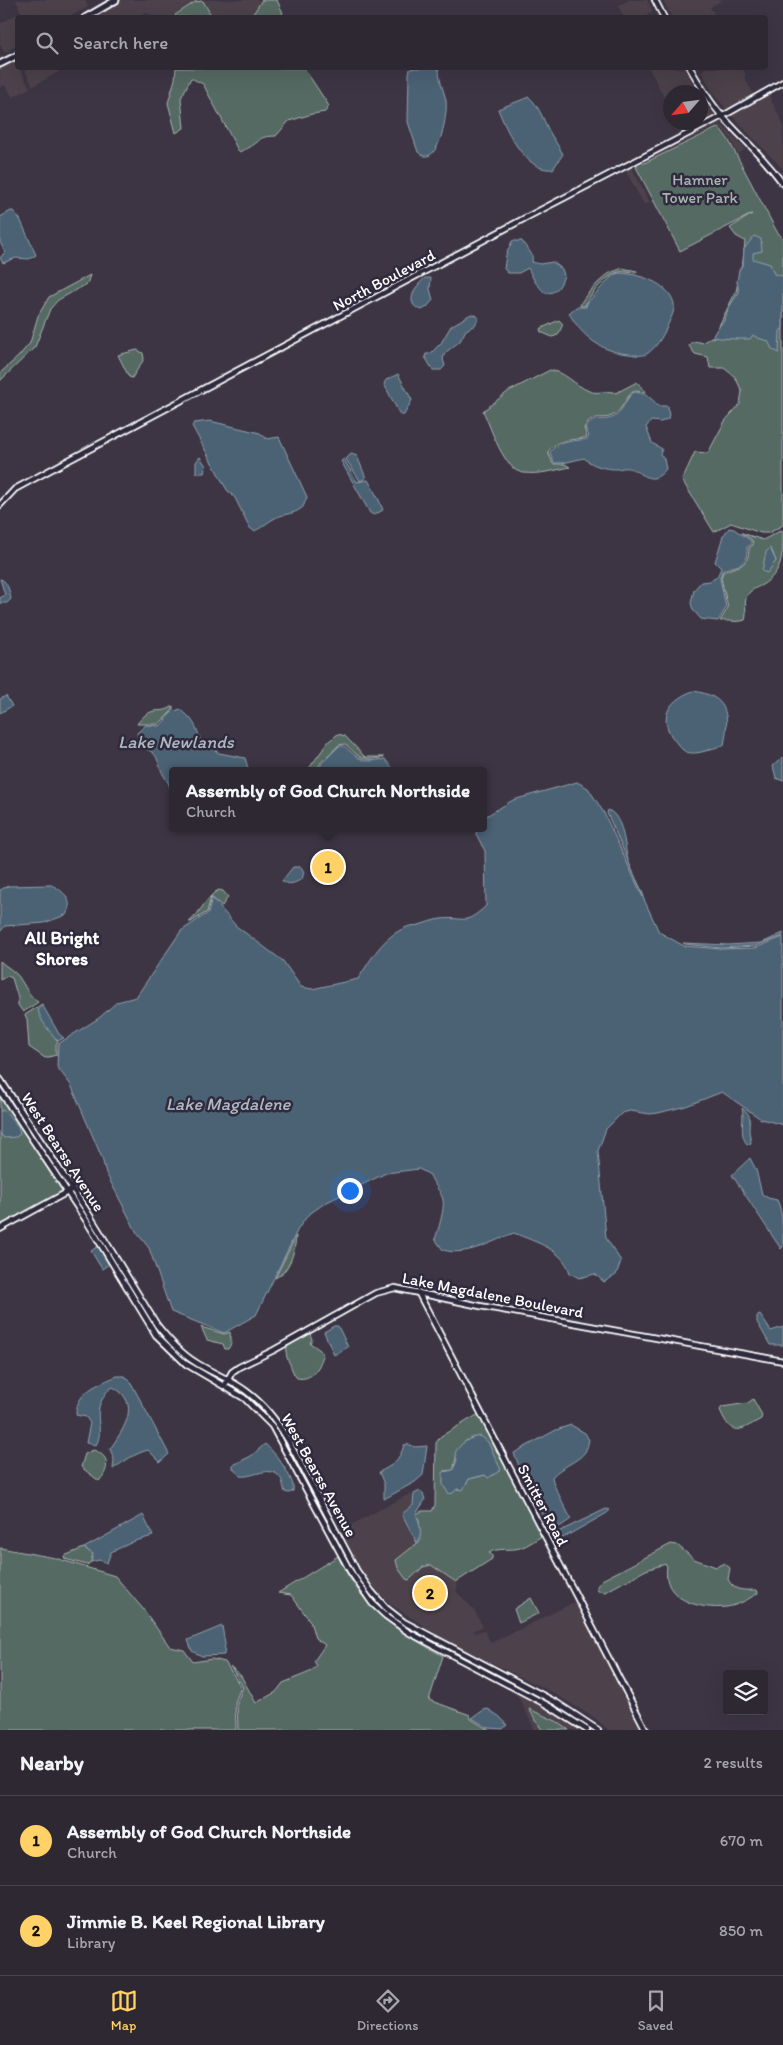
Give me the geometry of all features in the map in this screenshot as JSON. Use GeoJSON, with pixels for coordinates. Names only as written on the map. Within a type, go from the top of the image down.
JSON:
{"type":"FeatureCollection","features":[{"type":"Feature","properties":{"kind":"main road"},"geometry":{"type":"LineString","coordinates":[[89,15],[116,0]]}},
{"type":"Feature","properties":{"kind":"main road"},"geometry":{"type":"LineString","coordinates":[[0,64],[15,56]]}},
{"type":"Feature","properties":{"kind":"street"},"geometry":{"type":"LineString","coordinates":[[655,0],[662,15]]}},
{"type":"Feature","properties":{"kind":"street"},"geometry":{"type":"LineString","coordinates":[[691,70],[706,96],[722,116],[761,156],[783,184]]}},
{"type":"Feature","properties":{"kind":"street","name":"North Boulevard"},"geometry":{"type":"LineString","coordinates":[[0,505],[15,490],[60,464],[722,116],[783,82]]}},
{"type":"Feature","properties":{"kind":"street","name":"West Bearss Avenue"},"geometry":{"type":"LineString","coordinates":[[0,1080],[156,1325],[191,1360],[254,1397],[279,1426],[367,1587],[398,1618],[557,1703],[598,1730]]}},
{"type":"Feature","properties":{"kind":"street","name":"West Bearss Avenue"},"geometry":{"type":"LineString","coordinates":[[0,1090],[70,1190],[156,1335],[186,1364],[225,1385],[250,1402],[272,1426],[356,1582],[376,1606],[401,1628],[549,1706],[587,1730]]}},
{"type":"Feature","properties":{"kind":"street"},"geometry":{"type":"LineString","coordinates":[[0,1229],[70,1190]]}},
{"type":"Feature","properties":{"kind":"street","name":"Lake Magdalene Boulevard"},"geometry":{"type":"LineString","coordinates":[[225,1385],[238,1367],[274,1350],[376,1293],[399,1288],[480,1306],[783,1361]]}},
{"type":"Feature","properties":{"kind":"street","name":"Smitter Road"},"geometry":{"type":"LineString","coordinates":[[418,1292],[646,1730]]}},
{"type":"Feature","properties":{"kind":"street"},"geometry":{"type":"LineString","coordinates":[[401,1628],[406,1628],[426,1640],[433,1638]]}},
{"type":"Feature","properties":{"kind":"shaded area"},"geometry":{"type":"Polygon","coordinates":[[[16,0],[85,0],[88,7],[72,15],[16,15],[21,12],[16,0]]]}},
{"type":"Feature","properties":{"kind":"shaded area"},"geometry":{"type":"Polygon","coordinates":[[[123,0],[262,0],[253,14],[248,15],[210,15],[202,1],[195,2],[176,15],[152,15],[146,13],[142,15],[96,15],[123,0]]]}},
{"type":"Feature","properties":{"kind":"shaded area"},"geometry":{"type":"Polygon","coordinates":[[[629,0],[647,0],[653,12],[648,15],[623,15],[618,6],[629,0]]]}},
{"type":"Feature","properties":{"kind":"shaded area"},"geometry":{"type":"Polygon","coordinates":[[[663,0],[723,0],[710,7],[715,15],[670,15],[663,0]]]}},
{"type":"Feature","properties":{"kind":"shaded area"},"geometry":{"type":"Polygon","coordinates":[[[15,15],[15,46],[5,53],[0,44],[0,24],[15,15]]]}},
{"type":"Feature","properties":{"kind":"shaded area"},"geometry":{"type":"Polygon","coordinates":[[[15,59],[15,70],[20,70],[30,88],[13,97],[5,85],[0,88],[0,68],[15,59]]]}},
{"type":"Feature","properties":{"kind":"shaded area"},"geometry":{"type":"Polygon","coordinates":[[[25,70],[62,70],[33,86],[25,70]]]}},
{"type":"Feature","properties":{"kind":"shaded area"},"geometry":{"type":"Polygon","coordinates":[[[650,70],[685,70],[694,85],[663,85],[663,95],[650,70]]]}},
{"type":"Feature","properties":{"kind":"shaded area"},"geometry":{"type":"Polygon","coordinates":[[[743,70],[746,74],[744,77],[754,95],[728,111],[714,95],[701,71],[743,70]]]}},
{"type":"Feature","properties":{"kind":"shaded area"},"geometry":{"type":"Polygon","coordinates":[[[767,92],[783,124],[783,169],[730,114],[767,92]]]}},
{"type":"Feature","properties":{"kind":"shaded area"},"geometry":{"type":"Polygon","coordinates":[[[708,107],[715,117],[708,121],[708,107]]]}},
{"type":"Feature","properties":{"kind":"shaded area"},"geometry":{"type":"Polygon","coordinates":[[[717,120],[745,149],[738,154],[730,138],[719,125],[635,166],[634,163],[698,130],[708,130],[708,125],[717,120]]]}},
{"type":"Feature","properties":{"kind":"shaded area"},"geometry":{"type":"Polygon","coordinates":[[[681,130],[691,130],[683,134],[681,130]]]}},
{"type":"Feature","properties":{"kind":"shaded area"},"geometry":{"type":"Polygon","coordinates":[[[630,165],[650,203],[644,204],[624,168],[630,165]]]}},
{"type":"Feature","properties":{"kind":"shaded area"},"geometry":{"type":"Polygon","coordinates":[[[411,1493],[414,1500],[413,1505],[404,1512],[405,1521],[417,1543],[396,1560],[400,1572],[414,1574],[423,1567],[431,1565],[458,1584],[456,1591],[474,1610],[483,1627],[474,1630],[475,1633],[484,1630],[491,1643],[577,1601],[641,1730],[609,1730],[595,1718],[552,1692],[447,1641],[392,1605],[376,1590],[360,1569],[340,1531],[411,1493]]]}},
{"type":"Feature","properties":{"kind":"shaded area"},"geometry":{"type":"Polygon","coordinates":[[[517,1694],[581,1730],[569,1730],[556,1721],[530,1709],[542,1730],[535,1730],[517,1694]]]}},
{"type":"Feature","properties":{"kind":"green space"},"geometry":{"type":"Polygon","coordinates":[[[262,0],[277,0],[283,13],[282,15],[248,15],[253,14],[262,0]]]}},
{"type":"Feature","properties":{"kind":"green space"},"geometry":{"type":"Polygon","coordinates":[[[203,1],[211,15],[175,15],[195,2],[203,1]]]}},
{"type":"Feature","properties":{"kind":"green space"},"geometry":{"type":"Polygon","coordinates":[[[176,70],[305,70],[329,106],[325,112],[289,121],[276,136],[263,138],[249,148],[239,152],[203,84],[191,78],[181,98],[184,128],[176,133],[168,103],[176,70]]]}},
{"type":"Feature","properties":{"kind":"green space","name":"Hamner Tower Park"},"geometry":{"type":"Polygon","coordinates":[[[719,127],[728,139],[776,230],[783,239],[783,525],[769,533],[761,533],[731,523],[714,532],[682,480],[695,452],[708,453],[725,421],[740,404],[742,391],[735,377],[724,368],[710,368],[708,357],[695,354],[689,346],[696,341],[702,343],[711,337],[713,338],[736,291],[743,261],[745,241],[736,236],[730,228],[752,214],[680,251],[636,167],[719,127]]]}},
{"type":"Feature","properties":{"kind":"green space"},"geometry":{"type":"Polygon","coordinates":[[[622,268],[637,271],[636,273],[619,272],[610,276],[594,291],[585,306],[580,306],[588,293],[602,279],[622,268]]]}},
{"type":"Feature","properties":{"kind":"green space"},"geometry":{"type":"Polygon","coordinates":[[[90,275],[87,284],[58,300],[50,309],[35,347],[0,381],[0,373],[30,343],[38,316],[49,297],[90,275]]]}},
{"type":"Feature","properties":{"kind":"green space"},"geometry":{"type":"Polygon","coordinates":[[[559,320],[563,324],[558,335],[552,337],[541,332],[540,329],[559,320]]]}},
{"type":"Feature","properties":{"kind":"green space"},"geometry":{"type":"Polygon","coordinates":[[[137,350],[143,353],[144,359],[132,378],[129,377],[118,355],[137,350]]]}},
{"type":"Feature","properties":{"kind":"green space"},"geometry":{"type":"Polygon","coordinates":[[[550,370],[561,373],[592,392],[616,393],[637,382],[646,392],[634,391],[615,414],[591,420],[584,428],[587,437],[560,442],[551,448],[548,452],[553,464],[565,464],[570,467],[541,473],[517,471],[504,457],[483,411],[509,391],[550,370]]]}},
{"type":"Feature","properties":{"kind":"green space"},"geometry":{"type":"Polygon","coordinates":[[[780,531],[783,532],[783,548],[778,568],[769,580],[748,594],[745,602],[745,620],[720,621],[728,608],[721,578],[723,572],[744,563],[747,560],[749,548],[753,545],[752,540],[742,533],[763,540],[780,531]],[[770,550],[765,559],[763,570],[776,561],[770,550]]]}},
{"type":"Feature","properties":{"kind":"green space"},"geometry":{"type":"Polygon","coordinates":[[[173,706],[173,710],[159,724],[137,724],[147,714],[169,709],[173,706]]]}},
{"type":"Feature","properties":{"kind":"green space"},"geometry":{"type":"Polygon","coordinates":[[[338,734],[345,736],[365,757],[384,757],[362,758],[345,744],[339,745],[318,767],[310,767],[329,741],[338,734]]]}},
{"type":"Feature","properties":{"kind":"green space"},"geometry":{"type":"Polygon","coordinates":[[[219,890],[223,891],[228,897],[222,906],[211,897],[207,912],[189,922],[211,896],[219,890]]]}},
{"type":"Feature","properties":{"kind":"green space"},"geometry":{"type":"Polygon","coordinates":[[[0,961],[17,975],[38,1002],[23,1012],[18,1005],[18,998],[12,978],[7,976],[0,980],[0,961]]]}},
{"type":"Feature","properties":{"kind":"green space"},"geometry":{"type":"Polygon","coordinates":[[[42,1004],[50,1030],[58,1041],[56,1044],[56,1055],[45,1058],[29,1047],[25,1015],[42,1004]]]}},
{"type":"Feature","properties":{"kind":"green space"},"geometry":{"type":"Polygon","coordinates":[[[0,1096],[63,1192],[0,1227],[0,1133],[4,1138],[3,1110],[0,1112],[0,1096]]]}},
{"type":"Feature","properties":{"kind":"green space"},"geometry":{"type":"Polygon","coordinates":[[[296,1236],[293,1254],[288,1266],[275,1278],[296,1236]]]}},
{"type":"Feature","properties":{"kind":"green space"},"geometry":{"type":"Polygon","coordinates":[[[201,1327],[224,1334],[230,1332],[231,1344],[228,1349],[225,1349],[223,1344],[207,1340],[201,1327]]]}},
{"type":"Feature","properties":{"kind":"green space"},"geometry":{"type":"Polygon","coordinates":[[[310,1334],[312,1339],[310,1343],[320,1350],[323,1356],[317,1369],[311,1376],[297,1378],[287,1358],[287,1348],[294,1341],[310,1334]]]}},
{"type":"Feature","properties":{"kind":"green space"},"geometry":{"type":"Polygon","coordinates":[[[753,1399],[762,1415],[761,1419],[737,1430],[728,1425],[720,1410],[722,1407],[748,1403],[753,1399]]]}},
{"type":"Feature","properties":{"kind":"green space"},"geometry":{"type":"Polygon","coordinates":[[[479,1414],[542,1536],[520,1548],[496,1550],[489,1553],[492,1555],[492,1559],[456,1582],[431,1565],[423,1567],[409,1580],[406,1579],[398,1568],[396,1560],[420,1541],[419,1520],[416,1514],[422,1511],[432,1511],[435,1505],[436,1443],[441,1436],[479,1414]],[[474,1437],[464,1442],[461,1446],[453,1470],[444,1471],[457,1489],[461,1489],[469,1479],[485,1475],[474,1437]]]}},
{"type":"Feature","properties":{"kind":"green space"},"geometry":{"type":"Polygon","coordinates":[[[93,1450],[103,1455],[106,1463],[105,1472],[99,1481],[81,1467],[85,1454],[93,1450]]]}},
{"type":"Feature","properties":{"kind":"green space"},"geometry":{"type":"Polygon","coordinates":[[[671,1544],[677,1545],[694,1559],[716,1567],[724,1563],[730,1568],[728,1579],[733,1586],[740,1589],[757,1590],[758,1593],[747,1600],[727,1607],[705,1607],[695,1604],[676,1595],[670,1587],[667,1578],[667,1566],[665,1564],[646,1570],[605,1592],[598,1591],[597,1586],[602,1580],[671,1544]]]}},
{"type":"Feature","properties":{"kind":"green space"},"geometry":{"type":"Polygon","coordinates":[[[0,1548],[55,1558],[115,1576],[143,1609],[170,1647],[184,1650],[193,1662],[212,1659],[225,1662],[241,1687],[235,1702],[236,1730],[0,1730],[0,1548]]]}},
{"type":"Feature","properties":{"kind":"green space"},"geometry":{"type":"Polygon","coordinates":[[[84,1548],[93,1554],[91,1562],[87,1565],[65,1559],[64,1556],[84,1548]]]}},
{"type":"Feature","properties":{"kind":"green space"},"geometry":{"type":"Polygon","coordinates":[[[338,1556],[347,1574],[369,1603],[410,1637],[443,1656],[429,1700],[470,1715],[471,1719],[489,1730],[238,1730],[237,1702],[243,1687],[230,1666],[241,1676],[256,1703],[276,1692],[283,1683],[310,1672],[317,1666],[314,1661],[325,1645],[315,1638],[310,1621],[291,1595],[278,1593],[338,1556]]]}},
{"type":"Feature","properties":{"kind":"green space"},"geometry":{"type":"Polygon","coordinates":[[[531,1598],[539,1613],[519,1623],[514,1609],[531,1598]]]}},
{"type":"Feature","properties":{"kind":"green space"},"geometry":{"type":"Polygon","coordinates":[[[529,1709],[556,1721],[569,1730],[542,1730],[529,1709]]]}},
{"type":"Feature","properties":{"kind":"water"},"geometry":{"type":"Polygon","coordinates":[[[410,70],[439,70],[446,101],[445,117],[440,139],[431,154],[425,156],[418,152],[408,122],[410,70]]]}},
{"type":"Feature","properties":{"kind":"water"},"geometry":{"type":"Polygon","coordinates":[[[529,97],[538,108],[563,154],[553,169],[543,168],[534,164],[526,157],[506,128],[498,109],[529,97]]]}},
{"type":"Feature","properties":{"kind":"water"},"geometry":{"type":"Polygon","coordinates":[[[11,211],[20,219],[36,255],[29,259],[16,258],[3,263],[0,258],[5,252],[0,242],[0,217],[11,211]]]}},
{"type":"Feature","properties":{"kind":"water"},"geometry":{"type":"Polygon","coordinates":[[[754,236],[761,239],[762,251],[753,253],[753,259],[770,264],[774,274],[783,276],[783,328],[780,331],[779,353],[772,349],[768,341],[753,335],[750,339],[712,337],[724,321],[729,307],[739,292],[737,282],[739,270],[743,264],[744,249],[754,236]]]}},
{"type":"Feature","properties":{"kind":"water"},"geometry":{"type":"Polygon","coordinates":[[[512,241],[522,241],[531,253],[532,262],[540,264],[553,262],[562,269],[564,275],[560,285],[553,292],[545,293],[535,282],[528,268],[519,273],[508,273],[504,269],[506,255],[512,241]]]}},
{"type":"Feature","properties":{"kind":"water"},"geometry":{"type":"Polygon","coordinates":[[[618,273],[643,277],[660,285],[666,290],[674,304],[672,315],[663,334],[655,347],[646,354],[619,353],[594,342],[580,329],[569,313],[576,307],[586,307],[587,303],[611,277],[618,273]]]}},
{"type":"Feature","properties":{"kind":"water"},"geometry":{"type":"Polygon","coordinates":[[[425,278],[431,278],[430,289],[433,300],[422,310],[416,308],[412,300],[415,290],[425,278]]]}},
{"type":"Feature","properties":{"kind":"water"},"geometry":{"type":"Polygon","coordinates":[[[471,314],[479,318],[475,325],[466,330],[460,341],[445,353],[443,359],[445,366],[441,370],[433,370],[425,357],[426,354],[430,354],[441,343],[451,326],[471,314]]]}},
{"type":"Feature","properties":{"kind":"water"},"geometry":{"type":"Polygon","coordinates":[[[398,374],[412,400],[404,415],[400,415],[384,384],[386,380],[398,374]]]}},
{"type":"Feature","properties":{"kind":"water"},"geometry":{"type":"Polygon","coordinates":[[[634,392],[648,396],[658,406],[668,406],[669,418],[661,422],[651,421],[646,427],[652,443],[662,449],[660,454],[664,459],[666,469],[660,475],[651,478],[633,469],[603,468],[584,458],[554,463],[550,452],[553,448],[567,442],[587,439],[589,436],[585,428],[592,421],[610,419],[617,415],[634,392]]]}},
{"type":"Feature","properties":{"kind":"water"},"geometry":{"type":"Polygon","coordinates":[[[210,421],[260,433],[267,439],[279,437],[307,497],[303,507],[295,512],[276,517],[254,531],[250,528],[235,498],[227,490],[192,426],[194,423],[210,421]]]}},
{"type":"Feature","properties":{"kind":"water"},"geometry":{"type":"Polygon","coordinates":[[[351,454],[357,456],[366,478],[360,481],[346,459],[351,454]]]}},
{"type":"Feature","properties":{"kind":"water"},"geometry":{"type":"Polygon","coordinates":[[[200,457],[206,466],[204,473],[196,473],[196,462],[200,457]]]}},
{"type":"Feature","properties":{"kind":"water"},"geometry":{"type":"Polygon","coordinates":[[[344,459],[357,482],[368,480],[383,510],[374,515],[370,513],[341,461],[344,459]]]}},
{"type":"Feature","properties":{"kind":"water"},"geometry":{"type":"Polygon","coordinates":[[[729,528],[734,529],[751,541],[751,545],[747,547],[747,554],[743,563],[722,571],[720,578],[726,608],[718,621],[701,619],[693,610],[691,603],[694,590],[701,582],[710,581],[717,577],[721,568],[715,562],[723,536],[729,528]]]}},
{"type":"Feature","properties":{"kind":"water"},"geometry":{"type":"Polygon","coordinates":[[[770,548],[776,561],[767,573],[762,571],[766,552],[770,548]]]}},
{"type":"Feature","properties":{"kind":"water"},"geometry":{"type":"Polygon","coordinates":[[[0,579],[5,582],[9,590],[11,599],[7,603],[0,603],[0,598],[5,595],[0,579]]]}},
{"type":"Feature","properties":{"kind":"water"},"geometry":{"type":"Polygon","coordinates":[[[693,691],[705,693],[713,697],[724,708],[727,724],[724,745],[700,752],[686,752],[670,733],[666,718],[668,711],[677,700],[693,691]]]}},
{"type":"Feature","properties":{"kind":"water"},"geometry":{"type":"Polygon","coordinates":[[[6,696],[12,706],[0,713],[0,699],[6,696]]]}},
{"type":"Feature","properties":{"kind":"water","name":"Lake Newlands"},"geometry":{"type":"Polygon","coordinates":[[[180,709],[193,723],[200,740],[219,753],[245,758],[248,767],[169,767],[169,785],[155,755],[141,747],[137,733],[146,725],[160,726],[171,713],[180,709]]]}},
{"type":"Feature","properties":{"kind":"water"},"geometry":{"type":"Polygon","coordinates":[[[339,746],[344,746],[362,760],[385,759],[392,767],[320,767],[339,746]]]}},
{"type":"Feature","properties":{"kind":"water"},"geometry":{"type":"Polygon","coordinates":[[[783,757],[783,781],[776,778],[773,766],[783,757]]]}},
{"type":"Feature","properties":{"kind":"water","name":"Lake Magdalene"},"geometry":{"type":"Polygon","coordinates":[[[577,782],[588,788],[604,813],[659,932],[684,946],[721,949],[755,948],[783,937],[783,1125],[761,1119],[722,1092],[686,1106],[658,1113],[650,1114],[630,1111],[622,1113],[606,1129],[598,1151],[606,1238],[621,1261],[616,1275],[604,1282],[595,1274],[579,1278],[570,1273],[555,1252],[514,1233],[470,1250],[452,1252],[443,1250],[435,1239],[442,1214],[443,1200],[430,1175],[419,1169],[386,1173],[325,1203],[308,1215],[298,1229],[256,1315],[224,1333],[171,1312],[149,1248],[137,1233],[106,1173],[102,1158],[71,1085],[57,1067],[58,1044],[99,1018],[117,1002],[136,997],[181,931],[208,913],[212,898],[236,926],[283,961],[301,987],[312,989],[358,979],[378,949],[398,931],[408,926],[419,925],[438,919],[468,919],[486,906],[485,851],[476,832],[487,832],[487,816],[513,800],[577,782]]]}},
{"type":"Feature","properties":{"kind":"water"},"geometry":{"type":"Polygon","coordinates":[[[608,810],[620,825],[629,863],[607,813],[608,810]]]}},
{"type":"Feature","properties":{"kind":"water"},"geometry":{"type":"Polygon","coordinates":[[[293,867],[301,867],[304,872],[302,879],[290,884],[285,883],[282,881],[293,867]]]}},
{"type":"Feature","properties":{"kind":"water"},"geometry":{"type":"Polygon","coordinates":[[[51,885],[61,891],[68,900],[69,908],[66,915],[44,923],[5,926],[0,932],[0,890],[8,886],[51,885]]]}},
{"type":"Feature","properties":{"kind":"water"},"geometry":{"type":"Polygon","coordinates":[[[783,933],[783,936],[755,946],[721,948],[683,943],[728,945],[762,943],[783,933]]]}},
{"type":"Feature","properties":{"kind":"water"},"geometry":{"type":"Polygon","coordinates":[[[43,1006],[59,1034],[64,1038],[58,1041],[44,1023],[38,1010],[43,1006]]]}},
{"type":"Feature","properties":{"kind":"water"},"geometry":{"type":"Polygon","coordinates":[[[742,1108],[748,1113],[750,1118],[751,1143],[748,1145],[742,1132],[742,1108]]]}},
{"type":"Feature","properties":{"kind":"water"},"geometry":{"type":"Polygon","coordinates":[[[3,1110],[18,1126],[20,1134],[16,1137],[4,1138],[0,1133],[0,1112],[3,1110]]]}},
{"type":"Feature","properties":{"kind":"water"},"geometry":{"type":"Polygon","coordinates":[[[750,1158],[756,1170],[762,1194],[777,1200],[779,1205],[783,1229],[783,1247],[781,1249],[732,1175],[750,1158]]]}},
{"type":"Feature","properties":{"kind":"water"},"geometry":{"type":"Polygon","coordinates":[[[98,1246],[109,1264],[102,1269],[91,1251],[98,1246]]]}},
{"type":"Feature","properties":{"kind":"water"},"geometry":{"type":"Polygon","coordinates":[[[760,1315],[771,1331],[783,1327],[783,1345],[770,1345],[757,1322],[757,1316],[760,1315]]]}},
{"type":"Feature","properties":{"kind":"water"},"geometry":{"type":"Polygon","coordinates":[[[334,1326],[338,1326],[348,1347],[334,1355],[324,1332],[334,1326]]]}},
{"type":"Feature","properties":{"kind":"water"},"geometry":{"type":"Polygon","coordinates":[[[117,1376],[124,1376],[129,1379],[169,1454],[160,1462],[148,1450],[113,1469],[114,1459],[110,1449],[125,1425],[128,1408],[127,1401],[122,1393],[113,1387],[109,1389],[100,1404],[98,1416],[99,1434],[96,1445],[86,1443],[90,1423],[86,1417],[76,1415],[80,1400],[90,1390],[117,1376]]]}},
{"type":"Feature","properties":{"kind":"water"},"geometry":{"type":"Polygon","coordinates":[[[571,1425],[585,1433],[589,1440],[586,1451],[582,1456],[552,1477],[571,1519],[561,1526],[553,1527],[536,1503],[514,1453],[556,1430],[571,1425]]]}},
{"type":"Feature","properties":{"kind":"water"},"geometry":{"type":"Polygon","coordinates":[[[481,1436],[488,1442],[501,1470],[488,1478],[485,1475],[469,1479],[463,1490],[457,1489],[449,1494],[443,1485],[443,1472],[453,1470],[457,1460],[455,1453],[463,1443],[469,1439],[481,1436]]]}},
{"type":"Feature","properties":{"kind":"water"},"geometry":{"type":"Polygon","coordinates":[[[265,1444],[279,1459],[288,1473],[293,1491],[285,1492],[281,1479],[275,1473],[265,1472],[240,1476],[233,1468],[233,1465],[251,1456],[265,1444]]]}},
{"type":"Feature","properties":{"kind":"water"},"geometry":{"type":"Polygon","coordinates":[[[408,1444],[415,1447],[427,1446],[423,1475],[415,1482],[384,1499],[384,1484],[379,1472],[395,1462],[404,1445],[408,1444]]]}},
{"type":"Feature","properties":{"kind":"water"},"geometry":{"type":"Polygon","coordinates":[[[420,1491],[423,1493],[425,1500],[416,1514],[420,1529],[420,1537],[417,1543],[402,1514],[413,1505],[414,1494],[420,1491]]]}},
{"type":"Feature","properties":{"kind":"water"},"geometry":{"type":"Polygon","coordinates":[[[606,1509],[610,1510],[561,1539],[556,1536],[558,1532],[606,1509]]]}},
{"type":"Feature","properties":{"kind":"water"},"geometry":{"type":"Polygon","coordinates":[[[143,1515],[153,1536],[135,1541],[111,1552],[107,1563],[99,1560],[91,1562],[93,1554],[84,1548],[143,1515]]]}},
{"type":"Feature","properties":{"kind":"water"},"geometry":{"type":"Polygon","coordinates":[[[222,1626],[225,1644],[224,1655],[202,1656],[192,1651],[188,1640],[222,1626]]]}},
{"type":"Feature","properties":{"kind":"water"},"geometry":{"type":"Polygon","coordinates":[[[488,1709],[500,1717],[507,1725],[503,1729],[489,1728],[472,1718],[488,1709]]]}},
{"type":"Feature","properties":{"kind":"place","name":"Assembly of God Church Northside"},"geometry":{"type":"Point","coordinates":[328,867]}},
{"type":"Feature","properties":{"kind":"place","name":"Jimmie B. Keel Regional Library"},"geometry":{"type":"Point","coordinates":[430,1593]}},
{"type":"Feature","properties":{"kind":"district","name":"All Bright Shores"},"geometry":{"type":"Point","coordinates":[62,948]}}]}
